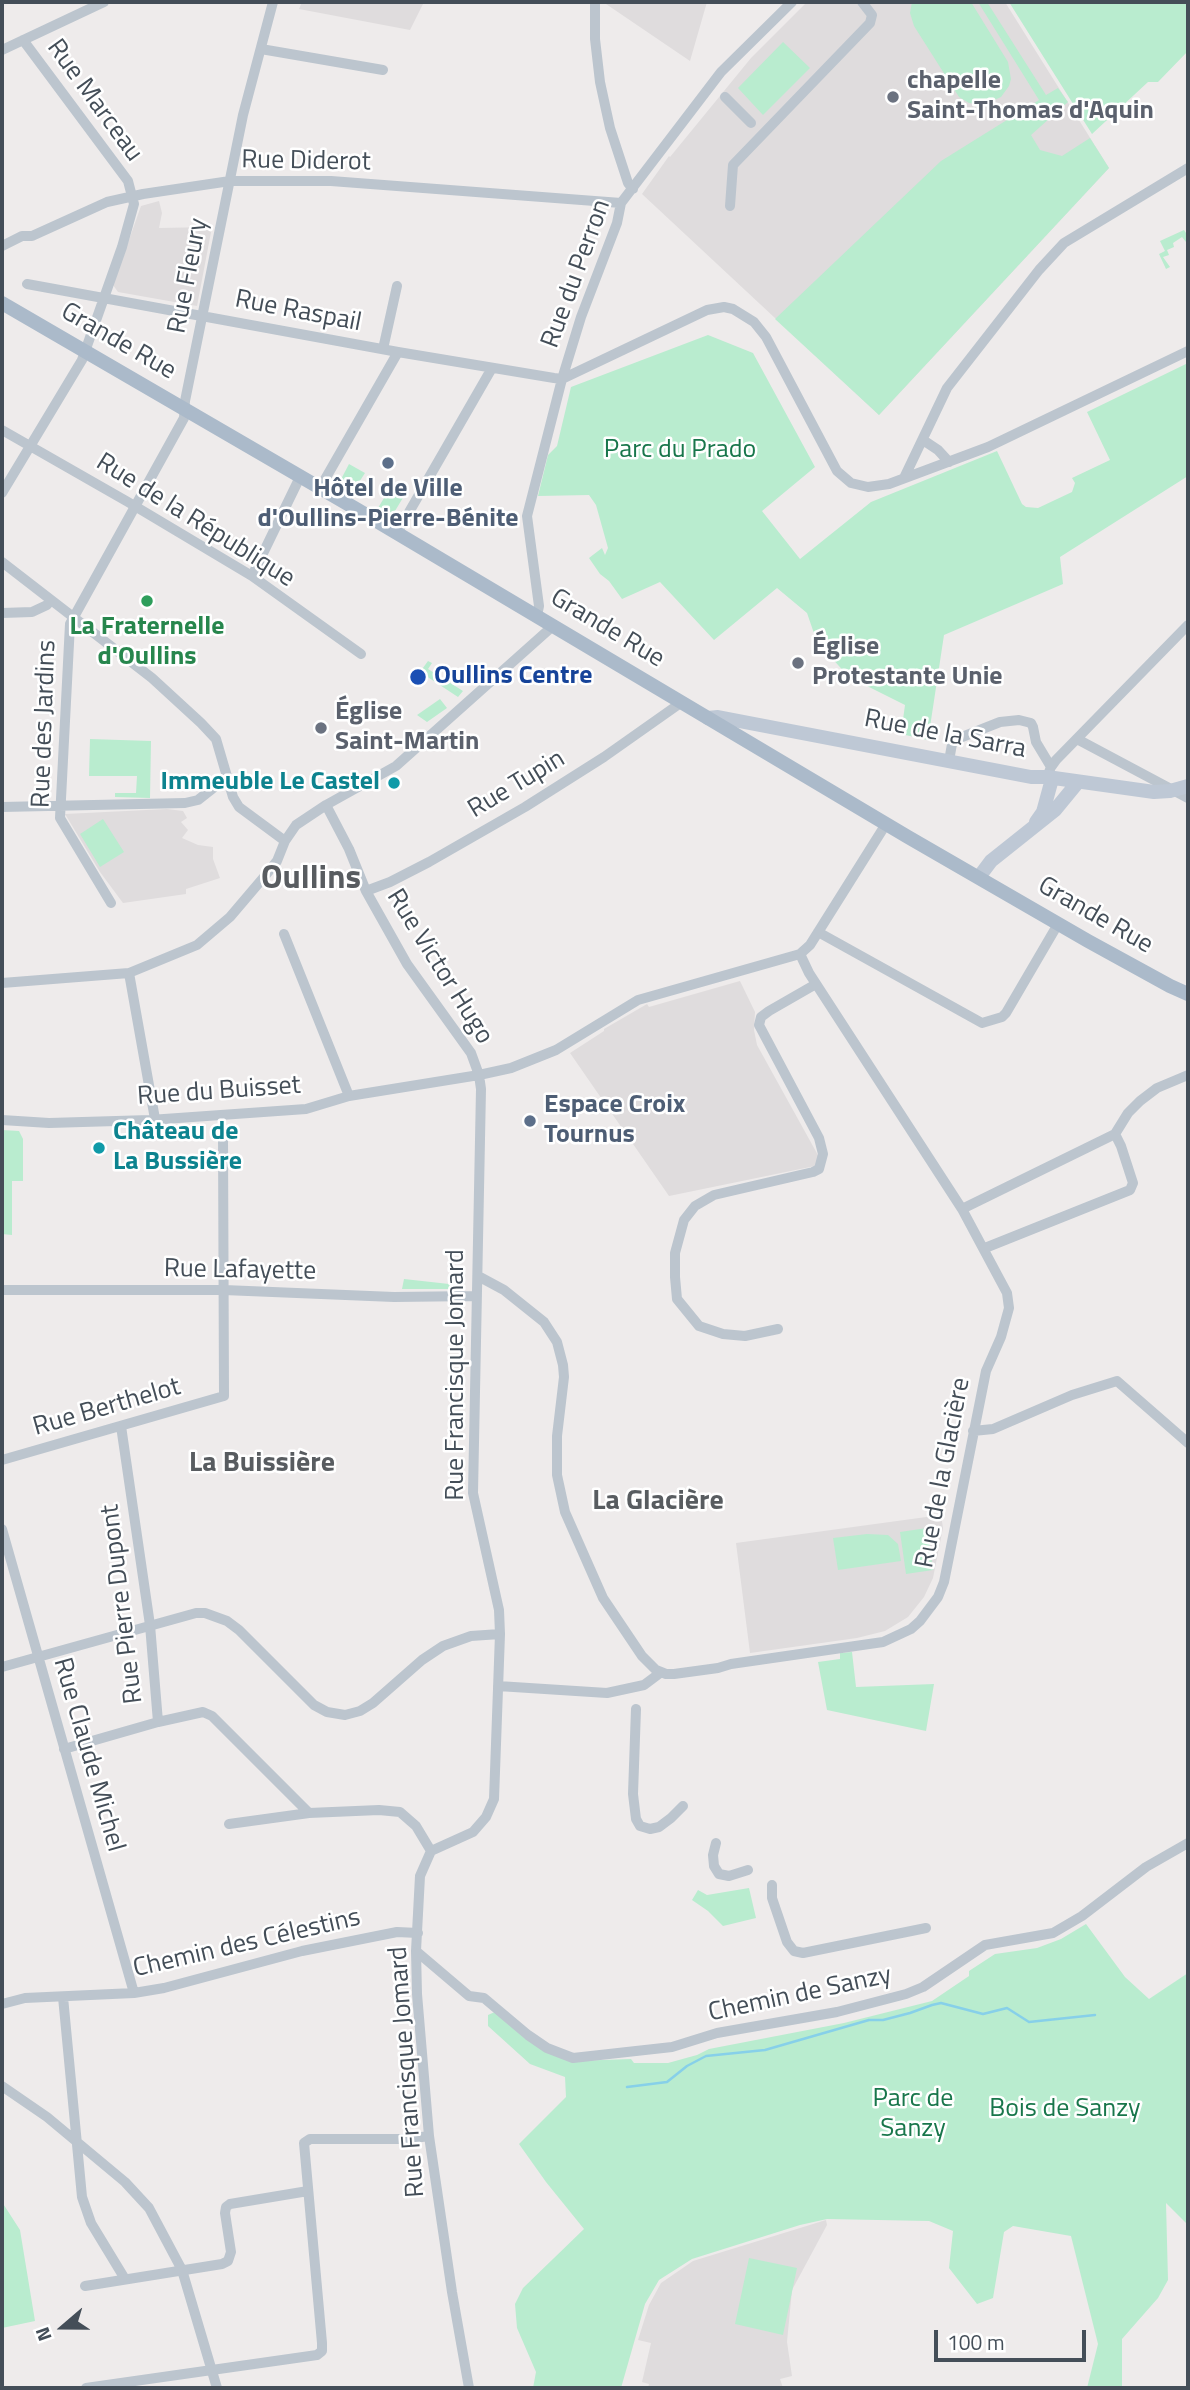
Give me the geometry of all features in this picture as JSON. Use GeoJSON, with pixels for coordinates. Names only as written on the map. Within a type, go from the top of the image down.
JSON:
{"type":"FeatureCollection","features":[{"type":"Feature","properties":{"kind":"main road","name":"Grande Rue"},"geometry":{"type":"LineString","coordinates":[[2,303],[554,625],[886,824],[1058,924],[1188,994]]}},
{"type":"Feature","properties":{"kind":"street"},"geometry":{"type":"LineString","coordinates":[[2,50],[104,2]]}},
{"type":"Feature","properties":{"kind":"street","name":"Rue Fleury"},"geometry":{"type":"LineString","coordinates":[[73,618],[184,418],[243,115],[273,2]]}},
{"type":"Feature","properties":{"kind":"street"},"geometry":{"type":"LineString","coordinates":[[595,2],[594,39],[600,82],[610,128],[628,183],[633,189]]}},
{"type":"Feature","properties":{"kind":"street","name":"Rue du Perron"},"geometry":{"type":"LineString","coordinates":[[537,616],[539,606],[527,516],[580,317],[617,223],[621,203],[721,72],[792,2]]}},
{"type":"Feature","properties":{"kind":"street"},"geometry":{"type":"LineString","coordinates":[[730,206],[733,165],[757,128],[870,23],[872,15],[862,2]]}},
{"type":"Feature","properties":{"kind":"street","name":"Rue Marceau"},"geometry":{"type":"LineString","coordinates":[[2,494],[85,351],[134,204],[128,181],[23,40]]}},
{"type":"Feature","properties":{"kind":"street"},"geometry":{"type":"LineString","coordinates":[[261,49],[383,70]]}},
{"type":"Feature","properties":{"kind":"street"},"geometry":{"type":"LineString","coordinates":[[726,97],[757,128]]}},
{"type":"Feature","properties":{"kind":"street"},"geometry":{"type":"LineString","coordinates":[[904,478],[947,388],[1039,270],[1064,243],[1188,168]]}},
{"type":"Feature","properties":{"kind":"street","name":"Rue Diderot"},"geometry":{"type":"LineString","coordinates":[[2,246],[22,236],[33,236],[107,202],[230,181],[345,182],[621,203]]}},
{"type":"Feature","properties":{"kind":"street","name":"Rue Raspail"},"geometry":{"type":"LineString","coordinates":[[27,284],[562,379]]}},
{"type":"Feature","properties":{"kind":"street"},"geometry":{"type":"LineString","coordinates":[[383,349],[397,286]]}},
{"type":"Feature","properties":{"kind":"street"},"geometry":{"type":"LineString","coordinates":[[562,379],[707,310],[733,309],[754,323],[766,337],[829,461],[851,483],[880,487],[988,446],[1188,351]]}},
{"type":"Feature","properties":{"kind":"street"},"geometry":{"type":"LineString","coordinates":[[320,488],[398,352]]}},
{"type":"Feature","properties":{"kind":"street"},"geometry":{"type":"LineString","coordinates":[[571,352],[580,362],[594,363]]}},
{"type":"Feature","properties":{"kind":"street"},"geometry":{"type":"LineString","coordinates":[[397,533],[492,368]]}},
{"type":"Feature","properties":{"kind":"street","name":"Rue de la République"},"geometry":{"type":"LineString","coordinates":[[2,430],[251,576],[361,654]]}},
{"type":"Feature","properties":{"kind":"street"},"geometry":{"type":"LineString","coordinates":[[923,440],[949,462]]}},
{"type":"Feature","properties":{"kind":"street"},"geometry":{"type":"LineString","coordinates":[[251,576],[300,477]]}},
{"type":"Feature","properties":{"kind":"street"},"geometry":{"type":"LineString","coordinates":[[2,562],[152,678],[201,723],[216,739],[233,797],[239,807],[285,841]]}},
{"type":"Feature","properties":{"kind":"street"},"geometry":{"type":"LineString","coordinates":[[2,613],[32,612],[51,600]]}},
{"type":"Feature","properties":{"kind":"street","name":"Rue des Jardins"},"geometry":{"type":"LineString","coordinates":[[73,618],[68,634],[60,818],[111,902]]}},
{"type":"Feature","properties":{"kind":"street"},"geometry":{"type":"LineString","coordinates":[[2,983],[129,974],[197,945],[230,917],[277,861],[285,841],[296,825],[396,766],[554,625]]}},
{"type":"Feature","properties":{"kind":"street"},"geometry":{"type":"LineString","coordinates":[[1031,829],[1043,812],[1050,774],[1077,739],[1188,625]]}},
{"type":"Feature","properties":{"kind":"street","name":"Rue Tupin"},"geometry":{"type":"LineString","coordinates":[[366,891],[429,862],[526,807],[682,702]]}},
{"type":"Feature","properties":{"kind":"street","name":"Rue de la Sarra"},"geometry":{"type":"LineString","coordinates":[[708,718],[719,717],[1031,777],[1050,774],[1078,782],[1154,792],[1182,788]]}},
{"type":"Feature","properties":{"kind":"street"},"geometry":{"type":"LineString","coordinates":[[949,761],[952,744],[957,739],[1000,722],[1019,720],[1026,721],[1033,727],[1036,742],[1050,774]]}},
{"type":"Feature","properties":{"kind":"street"},"geometry":{"type":"LineString","coordinates":[[1077,739],[1182,788],[1188,798]]}},
{"type":"Feature","properties":{"kind":"street"},"geometry":{"type":"LineString","coordinates":[[979,877],[991,861],[1055,810],[1078,782]]}},
{"type":"Feature","properties":{"kind":"street"},"geometry":{"type":"LineString","coordinates":[[2,807],[185,803],[198,800],[217,785],[229,783]]}},
{"type":"Feature","properties":{"kind":"street","name":"Rue Victor Hugo"},"geometry":{"type":"LineString","coordinates":[[326,805],[349,849],[366,891],[407,964],[471,1053],[479,1075]]}},
{"type":"Feature","properties":{"kind":"street"},"geometry":{"type":"LineString","coordinates":[[800,954],[808,948],[886,824]]}},
{"type":"Feature","properties":{"kind":"street"},"geometry":{"type":"LineString","coordinates":[[818,932],[982,1023],[998,1019],[1006,1013],[1058,924]]}},
{"type":"Feature","properties":{"kind":"street"},"geometry":{"type":"LineString","coordinates":[[284,934],[349,1096]]}},
{"type":"Feature","properties":{"kind":"street","name":"Rue du Buisset"},"geometry":{"type":"LineString","coordinates":[[2,1120],[49,1123],[306,1109],[349,1096],[479,1075],[511,1068],[556,1050],[642,998],[800,954]]}},
{"type":"Feature","properties":{"kind":"street","name":"Rue de la Glacière"},"geometry":{"type":"LineString","coordinates":[[498,1686],[607,1693],[644,1685],[660,1673],[674,1674],[718,1668],[883,1642],[911,1629],[933,1605],[944,1582],[986,1371],[1009,1308],[1007,1293],[962,1209],[817,985],[800,954]]}},
{"type":"Feature","properties":{"kind":"street"},"geometry":{"type":"LineString","coordinates":[[129,974],[155,1119]]}},
{"type":"Feature","properties":{"kind":"street"},"geometry":{"type":"LineString","coordinates":[[778,1329],[745,1336],[723,1334],[699,1326],[677,1299],[675,1253],[684,1220],[695,1206],[714,1195],[819,1169],[823,1154],[819,1138],[758,1025],[761,1017],[817,985]]}},
{"type":"Feature","properties":{"kind":"street","name":"Rue Francisque Jomard"},"geometry":{"type":"LineString","coordinates":[[469,2388],[429,2136],[416,1951],[421,1876],[431,1851],[474,1832],[486,1817],[494,1799],[500,1634],[498,1601],[473,1493],[481,1133],[479,1075]]}},
{"type":"Feature","properties":{"kind":"street"},"geometry":{"type":"LineString","coordinates":[[962,1209],[1115,1134],[1128,1113],[1140,1101],[1157,1088],[1188,1075]]}},
{"type":"Feature","properties":{"kind":"street"},"geometry":{"type":"LineString","coordinates":[[985,1248],[1130,1190],[1133,1183],[1115,1134]]}},
{"type":"Feature","properties":{"kind":"street"},"geometry":{"type":"LineString","coordinates":[[223,1136],[224,1290]]}},
{"type":"Feature","properties":{"kind":"street"},"geometry":{"type":"LineString","coordinates":[[478,1276],[504,1290],[536,1315],[549,1328],[556,1342],[564,1377],[557,1436],[557,1475],[565,1512],[603,1598],[642,1656],[660,1673]]}},
{"type":"Feature","properties":{"kind":"street","name":"Rue Lafayette"},"geometry":{"type":"LineString","coordinates":[[2,1290],[224,1290],[394,1297],[477,1296]]}},
{"type":"Feature","properties":{"kind":"street","name":"Rue Berthelot"},"geometry":{"type":"LineString","coordinates":[[2,1460],[224,1396],[224,1290]]}},
{"type":"Feature","properties":{"kind":"street"},"geometry":{"type":"LineString","coordinates":[[973,1431],[993,1429],[1072,1395],[1117,1381],[1188,1443]]}},
{"type":"Feature","properties":{"kind":"street","name":"Rue Pierre Dupont"},"geometry":{"type":"LineString","coordinates":[[64,1749],[158,1722],[150,1626],[121,1426]]}},
{"type":"Feature","properties":{"kind":"street","name":"Rue Claude Michel"},"geometry":{"type":"LineString","coordinates":[[2,1529],[134,1993]]}},
{"type":"Feature","properties":{"kind":"street"},"geometry":{"type":"LineString","coordinates":[[2,1667],[195,1613],[215,1615],[239,1630],[314,1705],[327,1712],[345,1715],[373,1703],[437,1649],[471,1636],[500,1634]]}},
{"type":"Feature","properties":{"kind":"street"},"geometry":{"type":"LineString","coordinates":[[636,1709],[633,1794],[636,1819],[640,1826],[650,1829],[659,1827],[683,1805]]}},
{"type":"Feature","properties":{"kind":"street"},"geometry":{"type":"LineString","coordinates":[[158,1722],[203,1712],[212,1716],[309,1813]]}},
{"type":"Feature","properties":{"kind":"street"},"geometry":{"type":"LineString","coordinates":[[229,1824],[309,1813],[400,1811],[416,1826],[431,1851]]}},
{"type":"Feature","properties":{"kind":"street"},"geometry":{"type":"LineString","coordinates":[[716,1843],[713,1856],[714,1866],[719,1874],[729,1876],[748,1870]]}},
{"type":"Feature","properties":{"kind":"street","name":"Chemin de Sanzy"},"geometry":{"type":"LineString","coordinates":[[416,1951],[469,1996],[484,1998],[547,2048],[573,2058],[672,2047],[717,2033],[837,2012],[923,1987],[985,1945],[1053,1933],[1082,1916],[1146,1867],[1188,1843]]}},
{"type":"Feature","properties":{"kind":"street"},"geometry":{"type":"LineString","coordinates":[[772,1885],[772,1898],[794,1951],[803,1953],[926,1928]]}},
{"type":"Feature","properties":{"kind":"street","name":"Chemin des Célestins"},"geometry":{"type":"LineString","coordinates":[[2,2004],[25,1998],[134,1993],[226,1973],[334,1944],[397,1933],[418,1933]]}},
{"type":"Feature","properties":{"kind":"street"},"geometry":{"type":"LineString","coordinates":[[64,1997],[82,2197],[91,2223],[125,2279]]}},
{"type":"Feature","properties":{"kind":"street"},"geometry":{"type":"LineString","coordinates":[[2,2086],[32,2104],[143,2200],[155,2217],[182,2270],[217,2388]]}},
{"type":"Feature","properties":{"kind":"street"},"geometry":{"type":"LineString","coordinates":[[86,2388],[310,2357],[322,2351],[304,2143],[310,2139],[407,2139],[429,2136]]}},
{"type":"Feature","properties":{"kind":"street"},"geometry":{"type":"LineString","coordinates":[[85,2286],[228,2261],[231,2252],[226,2207],[230,2204],[308,2191]]}},
{"type":"Feature","properties":{"kind":"shaded area"},"geometry":{"type":"Polygon","coordinates":[[[302,2],[424,2],[410,30],[299,9],[302,2]]]}},
{"type":"Feature","properties":{"kind":"shaded area"},"geometry":{"type":"Polygon","coordinates":[[[707,2],[690,61],[606,4],[707,2]]]}},
{"type":"Feature","properties":{"kind":"shaded area"},"geometry":{"type":"Polygon","coordinates":[[[807,2],[1005,2],[1109,168],[879,415],[642,194],[669,156],[751,58],[807,2]]]}},
{"type":"Feature","properties":{"kind":"shaded area"},"geometry":{"type":"Polygon","coordinates":[[[159,201],[162,213],[159,228],[212,227],[197,306],[118,292],[113,285],[141,206],[159,201]]]}},
{"type":"Feature","properties":{"kind":"shaded area"},"geometry":{"type":"Polygon","coordinates":[[[167,809],[183,811],[187,818],[181,822],[188,830],[182,838],[198,845],[213,847],[213,859],[220,878],[186,889],[186,894],[123,903],[100,872],[65,814],[167,809]]]}},
{"type":"Feature","properties":{"kind":"shaded area"},"geometry":{"type":"Polygon","coordinates":[[[740,981],[755,1012],[757,1045],[819,1157],[815,1166],[669,1196],[570,1053],[647,1004],[649,1007],[740,981]]]}},
{"type":"Feature","properties":{"kind":"shaded area"},"geometry":{"type":"Polygon","coordinates":[[[941,1515],[943,1528],[933,1578],[924,1597],[908,1617],[885,1631],[857,1638],[750,1653],[736,1543],[941,1515]]]}},
{"type":"Feature","properties":{"kind":"shaded area"},"geometry":{"type":"Polygon","coordinates":[[[826,2220],[827,2225],[792,2290],[787,2342],[792,2376],[780,2379],[783,2388],[648,2388],[649,2384],[642,2382],[651,2343],[638,2340],[649,2305],[661,2283],[693,2261],[826,2220]]]}},
{"type":"Feature","properties":{"kind":"green space"},"geometry":{"type":"Polygon","coordinates":[[[912,2],[971,2],[1008,62],[1011,79],[1001,97],[983,105],[969,103],[959,97],[914,26],[910,13],[912,2]]]}},
{"type":"Feature","properties":{"kind":"green space"},"geometry":{"type":"Polygon","coordinates":[[[978,2],[987,2],[1046,95],[1058,88],[1068,102],[1031,135],[1040,150],[1062,156],[1090,138],[1109,168],[879,415],[775,319],[941,161],[1039,100],[978,2]]]}},
{"type":"Feature","properties":{"kind":"green space"},"geometry":{"type":"Polygon","coordinates":[[[1009,2],[1188,2],[1188,51],[1158,82],[1148,82],[1092,134],[1009,2]]]}},
{"type":"Feature","properties":{"kind":"green space"},"geometry":{"type":"Polygon","coordinates":[[[783,42],[810,68],[763,115],[738,88],[783,42]]]}},
{"type":"Feature","properties":{"kind":"green space"},"geometry":{"type":"Polygon","coordinates":[[[1184,230],[1188,241],[1182,237],[1173,243],[1174,247],[1167,250],[1169,255],[1163,257],[1170,267],[1166,269],[1159,254],[1165,251],[1160,241],[1184,230]]]}},
{"type":"Feature","properties":{"kind":"green space","name":"Parc du Prado"},"geometry":{"type":"Polygon","coordinates":[[[708,335],[753,353],[815,467],[762,511],[800,559],[871,502],[997,451],[1022,504],[1026,507],[1038,508],[1072,492],[1075,483],[1072,478],[1110,460],[1087,412],[1188,363],[1188,476],[1060,557],[1063,584],[944,635],[928,740],[901,734],[905,705],[849,677],[817,642],[807,613],[777,588],[714,640],[660,582],[622,599],[609,581],[600,574],[589,558],[602,548],[605,555],[608,548],[596,505],[589,495],[538,496],[548,455],[557,446],[571,387],[708,335]]]}},
{"type":"Feature","properties":{"kind":"green space"},"geometry":{"type":"Polygon","coordinates":[[[349,464],[365,473],[352,493],[338,485],[349,464]]]}},
{"type":"Feature","properties":{"kind":"green space"},"geometry":{"type":"Polygon","coordinates":[[[390,488],[404,496],[392,516],[378,508],[390,488]]]}},
{"type":"Feature","properties":{"kind":"green space"},"geometry":{"type":"Polygon","coordinates":[[[428,661],[432,663],[428,669],[463,691],[458,697],[420,672],[428,661]]]}},
{"type":"Feature","properties":{"kind":"green space"},"geometry":{"type":"Polygon","coordinates":[[[440,699],[447,708],[427,722],[417,715],[440,699]]]}},
{"type":"Feature","properties":{"kind":"green space"},"geometry":{"type":"Polygon","coordinates":[[[90,739],[151,741],[150,798],[115,797],[115,793],[136,793],[137,776],[89,776],[90,739]]]}},
{"type":"Feature","properties":{"kind":"green space"},"geometry":{"type":"Polygon","coordinates":[[[103,819],[124,852],[100,867],[80,834],[103,819]]]}},
{"type":"Feature","properties":{"kind":"green space"},"geometry":{"type":"Polygon","coordinates":[[[2,1130],[19,1131],[23,1139],[23,1181],[12,1181],[12,1235],[2,1234],[2,1130]]]}},
{"type":"Feature","properties":{"kind":"green space"},"geometry":{"type":"Polygon","coordinates":[[[404,1279],[458,1285],[458,1289],[402,1289],[404,1279]]]}},
{"type":"Feature","properties":{"kind":"green space"},"geometry":{"type":"Polygon","coordinates":[[[927,1528],[933,1570],[906,1574],[900,1532],[927,1528]]]}},
{"type":"Feature","properties":{"kind":"green space"},"geometry":{"type":"Polygon","coordinates":[[[867,1534],[888,1535],[898,1544],[901,1561],[838,1570],[833,1538],[867,1534]]]}},
{"type":"Feature","properties":{"kind":"green space"},"geometry":{"type":"Polygon","coordinates":[[[852,1652],[856,1687],[934,1684],[926,1731],[827,1710],[818,1662],[840,1659],[840,1653],[852,1652]]]}},
{"type":"Feature","properties":{"kind":"green space"},"geometry":{"type":"Polygon","coordinates":[[[749,1888],[756,1918],[723,1926],[692,1900],[698,1890],[707,1895],[749,1888]]]}},
{"type":"Feature","properties":{"kind":"green space","name":"Bois de Sanzy"},"geometry":{"type":"Polygon","coordinates":[[[1086,1924],[1125,1977],[1149,1999],[1188,1973],[1188,2225],[1166,2203],[1168,2280],[1158,2298],[1122,2339],[1122,2388],[1087,2388],[1098,2344],[1071,2236],[1013,2226],[1004,2232],[993,2298],[977,2304],[949,2268],[953,2231],[929,2221],[827,2219],[692,2259],[659,2280],[645,2304],[621,2388],[533,2388],[536,2372],[517,2328],[515,2304],[523,2288],[584,2229],[519,2144],[566,2097],[565,2077],[530,2064],[488,2026],[488,2015],[497,2011],[573,2061],[631,2059],[634,2063],[668,2063],[709,2049],[844,2023],[932,2001],[995,1954],[1037,1948],[1061,1939],[1086,1924]]]}},
{"type":"Feature","properties":{"kind":"green space"},"geometry":{"type":"Polygon","coordinates":[[[2,2202],[20,2230],[35,2321],[2,2328],[2,2202]]]}},
{"type":"Feature","properties":{"kind":"green space"},"geometry":{"type":"Polygon","coordinates":[[[749,2258],[797,2268],[783,2335],[735,2324],[749,2258]]]}},
{"type":"Feature","properties":{"kind":"waterway"},"geometry":{"type":"LineString","coordinates":[[627,2087],[667,2082],[687,2066],[706,2056],[765,2050],[869,2020],[883,2020],[941,2003],[983,2014],[1007,2008],[1029,2022],[1095,2015]]}},
{"type":"Feature","properties":{"kind":"place","name":"chapelle Saint-Thomas d'Aquin"},"geometry":{"type":"Point","coordinates":[893,97]}},
{"type":"Feature","properties":{"kind":"place","name":"Hôtel de Ville d'Oullins-Pierre-Bénite"},"geometry":{"type":"Point","coordinates":[388,463]}},
{"type":"Feature","properties":{"kind":"place","name":"La Fraternelle d'Oullins"},"geometry":{"type":"Point","coordinates":[147,601]}},
{"type":"Feature","properties":{"kind":"place","name":"Église Protestante Unie"},"geometry":{"type":"Point","coordinates":[798,663]}},
{"type":"Feature","properties":{"kind":"place","name":"Oullins Centre"},"geometry":{"type":"Point","coordinates":[418,677]}},
{"type":"Feature","properties":{"kind":"place","name":"Église Saint-Martin"},"geometry":{"type":"Point","coordinates":[321,728]}},
{"type":"Feature","properties":{"kind":"place","name":"Immeuble Le Castel"},"geometry":{"type":"Point","coordinates":[394,783]}},
{"type":"Feature","properties":{"kind":"place","name":"Espace Croix Tournus"},"geometry":{"type":"Point","coordinates":[530,1121]}},
{"type":"Feature","properties":{"kind":"place","name":"Château de La Bussière"},"geometry":{"type":"Point","coordinates":[99,1148]}},
{"type":"Feature","properties":{"kind":"district","name":"Oullins"},"geometry":{"type":"Point","coordinates":[311,880]}},
{"type":"Feature","properties":{"kind":"district","name":"La Buissière"},"geometry":{"type":"Point","coordinates":[262,1464]}},
{"type":"Feature","properties":{"kind":"district","name":"La Glacière"},"geometry":{"type":"Point","coordinates":[658,1502]}},
{"type":"Feature","properties":{"kind":"park label","name":"Parc de Sanzy"},"geometry":{"type":"Point","coordinates":[913,2115]}}]}
